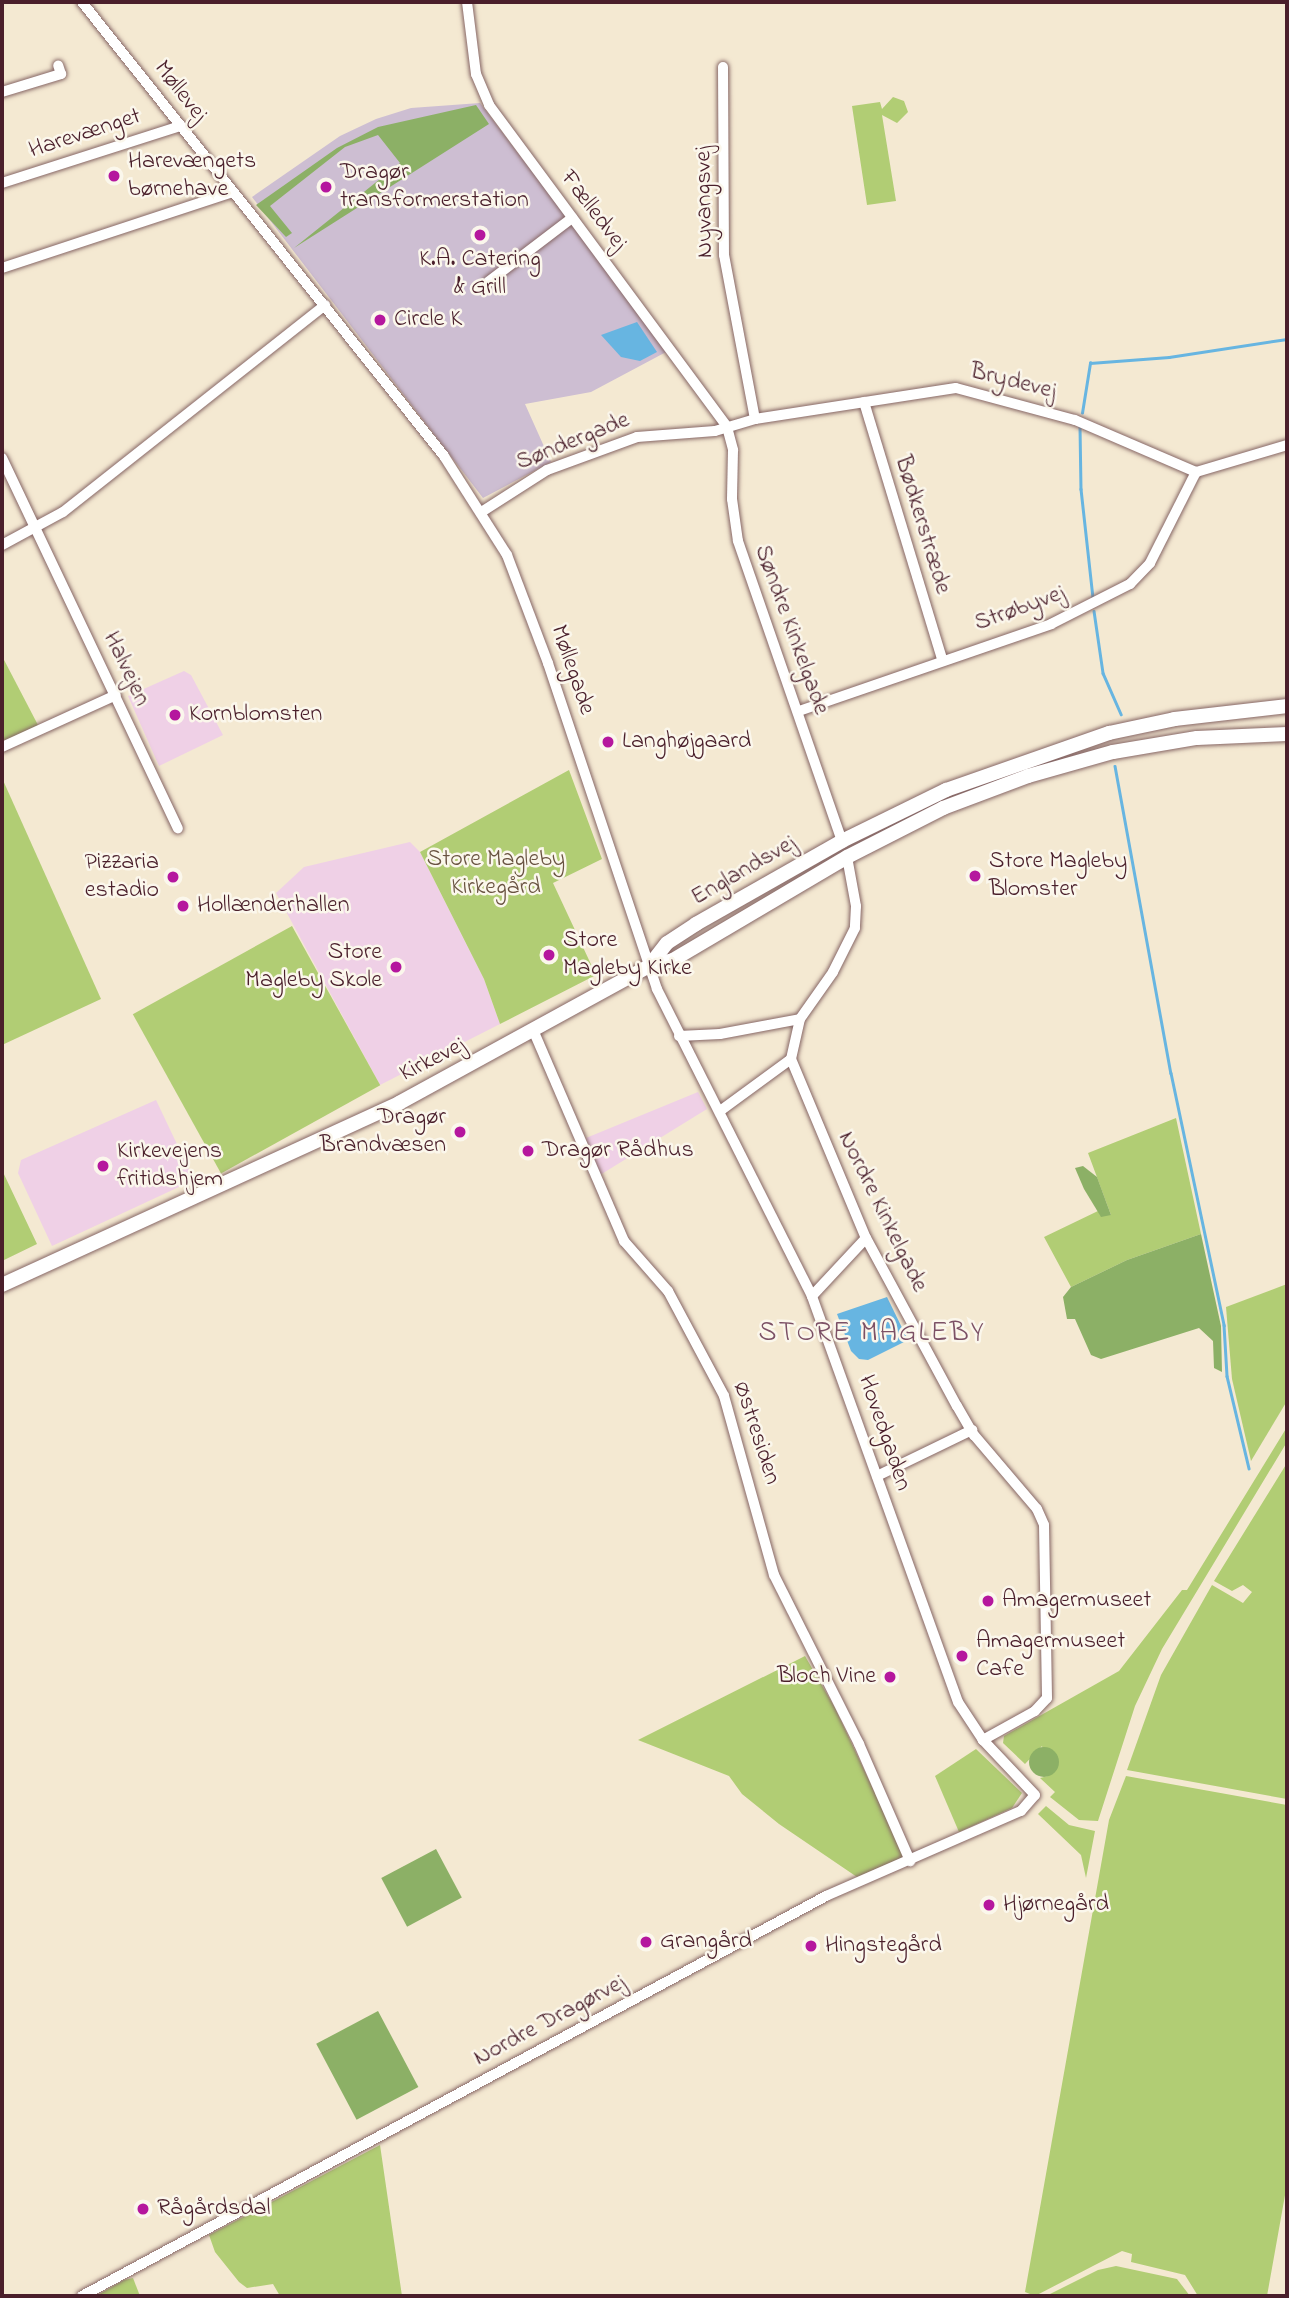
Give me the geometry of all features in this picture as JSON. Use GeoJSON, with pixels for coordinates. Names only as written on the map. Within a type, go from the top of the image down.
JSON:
{"type":"FeatureCollection","features":[{"type":"Feature","properties":{"kind":"main road","name":"Englandsvej"},"geometry":{"type":"LineString","coordinates":[[649,966],[667,943],[696,924],[842,841],[946,790],[1109,733],[1175,719],[1287,706]]}},
{"type":"Feature","properties":{"kind":"main road","name":"Englandsvej"},"geometry":{"type":"LineString","coordinates":[[649,966],[673,960],[847,857],[968,798],[1113,752],[1197,738],[1287,734]]}},
{"type":"Feature","properties":{"kind":"main road","name":"Kirkevej"},"geometry":{"type":"LineString","coordinates":[[2,1285],[399,1103],[534,1032],[649,966]]}},
{"type":"Feature","properties":{"kind":"street","name":"Møllevej"},"geometry":{"type":"LineString","coordinates":[[82,2],[325,305],[483,511]]}},
{"type":"Feature","properties":{"kind":"street","name":"Fælledvej"},"geometry":{"type":"LineString","coordinates":[[467,2],[475,74],[486,100],[727,428]]}},
{"type":"Feature","properties":{"kind":"street"},"geometry":{"type":"LineString","coordinates":[[2,92],[61,74],[58,65]]}},
{"type":"Feature","properties":{"kind":"street","name":"Nyvangsvej"},"geometry":{"type":"LineString","coordinates":[[723,67],[724,254],[755,419]]}},
{"type":"Feature","properties":{"kind":"street","name":"Harevænget"},"geometry":{"type":"LineString","coordinates":[[2,183],[181,126]]}},
{"type":"Feature","properties":{"kind":"street"},"geometry":{"type":"LineString","coordinates":[[2,268],[233,192]]}},
{"type":"Feature","properties":{"kind":"street"},"geometry":{"type":"LineString","coordinates":[[488,282],[572,218]]}},
{"type":"Feature","properties":{"kind":"street"},"geometry":{"type":"LineString","coordinates":[[2,545],[63,512],[325,305]]}},
{"type":"Feature","properties":{"kind":"street","name":"Brydevej"},"geometry":{"type":"LineString","coordinates":[[727,428],[755,419],[956,388],[1075,420],[1196,472]]}},
{"type":"Feature","properties":{"kind":"street","name":"Bødkerstræde"},"geometry":{"type":"LineString","coordinates":[[864,402],[942,659]]}},
{"type":"Feature","properties":{"kind":"street","name":"Søndergade"},"geometry":{"type":"LineString","coordinates":[[483,511],[547,470],[617,443],[727,428]]}},
{"type":"Feature","properties":{"kind":"street","name":"Søndre Kinkelgade"},"geometry":{"type":"LineString","coordinates":[[727,428],[733,450],[732,499],[738,541],[842,841]]}},
{"type":"Feature","properties":{"kind":"street"},"geometry":{"type":"LineString","coordinates":[[1196,472],[1287,445]]}},
{"type":"Feature","properties":{"kind":"street","name":"Halvejen"},"geometry":{"type":"LineString","coordinates":[[2,458],[178,828]]}},
{"type":"Feature","properties":{"kind":"street","name":"Strøbyvej"},"geometry":{"type":"LineString","coordinates":[[799,711],[942,659],[1051,624],[1130,584],[1150,563],[1196,472]]}},
{"type":"Feature","properties":{"kind":"street","name":"Møllegade"},"geometry":{"type":"LineString","coordinates":[[483,511],[529,610],[649,966]]}},
{"type":"Feature","properties":{"kind":"street"},"geometry":{"type":"LineString","coordinates":[[2,747],[116,695]]}},
{"type":"Feature","properties":{"kind":"street"},"geometry":{"type":"LineString","coordinates":[[720,1111],[791,1059],[800,1018],[833,972],[855,928],[847,857]]}},
{"type":"Feature","properties":{"kind":"street","name":"Hovedgaden"},"geometry":{"type":"LineString","coordinates":[[649,966],[679,1035],[812,1296],[958,1702],[983,1740],[1035,1790]]}},
{"type":"Feature","properties":{"kind":"street"},"geometry":{"type":"LineString","coordinates":[[679,1035],[720,1034],[800,1018]]}},
{"type":"Feature","properties":{"kind":"street","name":"Østresiden"},"geometry":{"type":"LineString","coordinates":[[534,1032],[624,1241],[668,1291],[724,1396],[774,1575],[859,1744],[910,1861]]}},
{"type":"Feature","properties":{"kind":"street","name":"Nordre Kinkelgade"},"geometry":{"type":"LineString","coordinates":[[791,1059],[866,1238],[972,1430],[1037,1509],[1045,1545],[1047,1698],[1035,1711],[983,1740]]}},
{"type":"Feature","properties":{"kind":"street"},"geometry":{"type":"LineString","coordinates":[[812,1296],[866,1238]]}},
{"type":"Feature","properties":{"kind":"street"},"geometry":{"type":"LineString","coordinates":[[877,1476],[972,1430]]}},
{"type":"Feature","properties":{"kind":"street","name":"Nordre Dragørvej"},"geometry":{"type":"LineString","coordinates":[[82,2296],[826,1896],[1021,1811],[1033,1800],[1035,1790]]}},
{"type":"Feature","properties":{"kind":"shaded area"},"geometry":{"type":"Polygon","coordinates":[[[480,103],[668,351],[591,392],[525,404],[551,462],[483,498],[252,197],[340,136],[376,119],[411,108],[480,103]]]}},
{"type":"Feature","properties":{"kind":"shaded area","name":"Kornblomsten"},"geometry":{"type":"Polygon","coordinates":[[[184,671],[191,675],[223,735],[159,766],[128,696],[184,671]]]}},
{"type":"Feature","properties":{"kind":"shaded area","name":"Store Magleby Skole"},"geometry":{"type":"Polygon","coordinates":[[[410,842],[420,852],[484,979],[500,1024],[380,1085],[276,893],[304,867],[410,842]]]}},
{"type":"Feature","properties":{"kind":"shaded area"},"geometry":{"type":"Polygon","coordinates":[[[698,1092],[707,1109],[600,1175],[586,1138],[698,1092]]]}},
{"type":"Feature","properties":{"kind":"shaded area","name":"Kirkevejens fritidshjem"},"geometry":{"type":"Polygon","coordinates":[[[156,1100],[194,1180],[52,1246],[18,1173],[21,1160],[156,1100]]]}},
{"type":"Feature","properties":{"kind":"green space"},"geometry":{"type":"Polygon","coordinates":[[[893,97],[904,101],[908,112],[897,123],[882,115],[896,201],[867,205],[852,106],[880,102],[882,109],[893,97]]]}},
{"type":"Feature","properties":{"kind":"green space"},"geometry":{"type":"Polygon","coordinates":[[[476,105],[489,124],[294,248],[400,163],[378,135],[345,147],[270,206],[292,233],[286,237],[256,205],[337,148],[378,127],[476,105]]]}},
{"type":"Feature","properties":{"kind":"green space"},"geometry":{"type":"Polygon","coordinates":[[[2,656],[39,727],[2,743],[2,656]]]}},
{"type":"Feature","properties":{"kind":"green space","name":"Store Magleby Kirkegård"},"geometry":{"type":"Polygon","coordinates":[[[569,770],[602,859],[553,883],[596,975],[500,1024],[484,979],[420,852],[569,770]]]}},
{"type":"Feature","properties":{"kind":"green space"},"geometry":{"type":"Polygon","coordinates":[[[2,778],[101,999],[2,1045],[2,778]]]}},
{"type":"Feature","properties":{"kind":"green space"},"geometry":{"type":"Polygon","coordinates":[[[292,926],[380,1085],[221,1173],[133,1014],[292,926]]]}},
{"type":"Feature","properties":{"kind":"green space"},"geometry":{"type":"Polygon","coordinates":[[[1176,1118],[1201,1234],[1127,1260],[1071,1287],[1044,1237],[1098,1211],[1111,1215],[1088,1153],[1176,1118]]]}},
{"type":"Feature","properties":{"kind":"green space"},"geometry":{"type":"Polygon","coordinates":[[[1083,1166],[1097,1177],[1111,1215],[1101,1217],[1084,1189],[1075,1168],[1083,1166]]]}},
{"type":"Feature","properties":{"kind":"green space"},"geometry":{"type":"Polygon","coordinates":[[[2,1170],[37,1244],[2,1261],[2,1170]]]}},
{"type":"Feature","properties":{"kind":"green space"},"geometry":{"type":"Polygon","coordinates":[[[1201,1234],[1221,1326],[1222,1372],[1214,1368],[1213,1341],[1199,1328],[1101,1359],[1091,1355],[1075,1319],[1067,1319],[1063,1297],[1071,1287],[1127,1260],[1201,1234]]]}},
{"type":"Feature","properties":{"kind":"green space"},"geometry":{"type":"Polygon","coordinates":[[[1287,1284],[1287,1401],[1251,1461],[1232,1379],[1226,1307],[1287,1284]]]}},
{"type":"Feature","properties":{"kind":"green space"},"geometry":{"type":"Polygon","coordinates":[[[1287,1427],[1287,1442],[1162,1649],[1135,1706],[1098,1821],[1079,1820],[1050,1797],[1055,1792],[1040,1778],[1048,1776],[1042,1746],[1025,1764],[1003,1743],[1004,1736],[1119,1671],[1182,1590],[1187,1590],[1287,1427]]]}},
{"type":"Feature","properties":{"kind":"green space"},"geometry":{"type":"Polygon","coordinates":[[[1287,1463],[1287,1799],[1127,1770],[1161,1675],[1212,1585],[1243,1603],[1252,1592],[1243,1585],[1232,1591],[1214,1581],[1287,1463]]]}},
{"type":"Feature","properties":{"kind":"green space"},"geometry":{"type":"Polygon","coordinates":[[[805,1656],[835,1708],[905,1857],[857,1877],[779,1824],[742,1794],[729,1776],[638,1740],[805,1656]]]}},
{"type":"Feature","properties":{"kind":"green space"},"geometry":{"type":"Polygon","coordinates":[[[1044,1747],[1055,1751],[1059,1762],[1055,1773],[1044,1777],[1033,1773],[1029,1762],[1033,1751],[1044,1747]]]}},
{"type":"Feature","properties":{"kind":"green space"},"geometry":{"type":"Polygon","coordinates":[[[976,1749],[1022,1793],[1012,1808],[959,1832],[935,1776],[976,1749]]]}},
{"type":"Feature","properties":{"kind":"green space"},"geometry":{"type":"Polygon","coordinates":[[[1126,1776],[1287,1805],[1287,2184],[1267,2296],[1198,2296],[1185,2275],[1131,2262],[1132,2254],[1122,2251],[1035,2296],[1025,2292],[1109,1820],[1126,1776]]]}},
{"type":"Feature","properties":{"kind":"green space"},"geometry":{"type":"Polygon","coordinates":[[[1046,1806],[1069,1825],[1095,1831],[1086,1878],[1081,1855],[1038,1814],[1046,1806]]]}},
{"type":"Feature","properties":{"kind":"green space"},"geometry":{"type":"Polygon","coordinates":[[[436,1849],[462,1898],[407,1927],[381,1878],[436,1849]]]}},
{"type":"Feature","properties":{"kind":"green space"},"geometry":{"type":"Polygon","coordinates":[[[378,2011],[418,2087],[357,2120],[316,2044],[378,2011]]]}},
{"type":"Feature","properties":{"kind":"green space"},"geometry":{"type":"Polygon","coordinates":[[[380,2145],[402,2296],[280,2296],[273,2284],[247,2288],[215,2252],[209,2235],[380,2145]]]}},
{"type":"Feature","properties":{"kind":"green space"},"geometry":{"type":"Polygon","coordinates":[[[1116,2266],[1177,2279],[1190,2296],[1046,2296],[1098,2270],[1116,2266]]]}},
{"type":"Feature","properties":{"kind":"green space"},"geometry":{"type":"Polygon","coordinates":[[[133,2278],[140,2296],[96,2296],[124,2280],[133,2278]]]}},
{"type":"Feature","properties":{"kind":"water"},"geometry":{"type":"Polygon","coordinates":[[[637,322],[657,352],[640,361],[621,357],[601,335],[637,322]]]}},
{"type":"Feature","properties":{"kind":"water"},"geometry":{"type":"Polygon","coordinates":[[[887,1297],[908,1340],[868,1360],[859,1359],[851,1351],[837,1314],[887,1297]]]}},
{"type":"Feature","properties":{"kind":"waterway"},"geometry":{"type":"LineString","coordinates":[[1082,413],[1090,363],[1169,357],[1287,339]]}},
{"type":"Feature","properties":{"kind":"waterway"},"geometry":{"type":"LineString","coordinates":[[1080,426],[1081,489],[1093,597]]}},
{"type":"Feature","properties":{"kind":"waterway"},"geometry":{"type":"LineString","coordinates":[[1094,611],[1103,673],[1121,714]]}},
{"type":"Feature","properties":{"kind":"waterway"},"geometry":{"type":"LineString","coordinates":[[1115,766],[1171,1073],[1224,1325],[1227,1376],[1249,1468]]}},
{"type":"Feature","properties":{"kind":"place","name":"Harevængets børnehave"},"geometry":{"type":"Point","coordinates":[114,176]}},
{"type":"Feature","properties":{"kind":"place","name":"Dragør transformerstation"},"geometry":{"type":"Point","coordinates":[326,187]}},
{"type":"Feature","properties":{"kind":"place","name":"K.A. Catering & Grill"},"geometry":{"type":"Point","coordinates":[480,235]}},
{"type":"Feature","properties":{"kind":"place","name":"Circle K"},"geometry":{"type":"Point","coordinates":[380,320]}},
{"type":"Feature","properties":{"kind":"place","name":"Kornblomsten"},"geometry":{"type":"Point","coordinates":[175,715]}},
{"type":"Feature","properties":{"kind":"place","name":"Langhøjgaard"},"geometry":{"type":"Point","coordinates":[608,742]}},
{"type":"Feature","properties":{"kind":"place","name":"Store Magleby Blomster"},"geometry":{"type":"Point","coordinates":[975,876]}},
{"type":"Feature","properties":{"kind":"place","name":"Pizzaria estadio"},"geometry":{"type":"Point","coordinates":[173,877]}},
{"type":"Feature","properties":{"kind":"place","name":"Hollænderhallen"},"geometry":{"type":"Point","coordinates":[183,906]}},
{"type":"Feature","properties":{"kind":"place","name":"Store Magleby Kirke"},"geometry":{"type":"Point","coordinates":[549,955]}},
{"type":"Feature","properties":{"kind":"place","name":"Store Magleby Skole"},"geometry":{"type":"Point","coordinates":[396,967]}},
{"type":"Feature","properties":{"kind":"place","name":"Dragør Brandvæsen"},"geometry":{"type":"Point","coordinates":[460,1132]}},
{"type":"Feature","properties":{"kind":"place","name":"Dragør Rådhus"},"geometry":{"type":"Point","coordinates":[528,1151]}},
{"type":"Feature","properties":{"kind":"place","name":"Kirkevejens fritidshjem"},"geometry":{"type":"Point","coordinates":[103,1166]}},
{"type":"Feature","properties":{"kind":"place","name":"Amagermuseet"},"geometry":{"type":"Point","coordinates":[988,1601]}},
{"type":"Feature","properties":{"kind":"place","name":"Amagermuseet Cafe"},"geometry":{"type":"Point","coordinates":[962,1656]}},
{"type":"Feature","properties":{"kind":"place","name":"Bloch Vine"},"geometry":{"type":"Point","coordinates":[890,1677]}},
{"type":"Feature","properties":{"kind":"place","name":"Hjørnegård"},"geometry":{"type":"Point","coordinates":[989,1905]}},
{"type":"Feature","properties":{"kind":"place","name":"Grangård"},"geometry":{"type":"Point","coordinates":[646,1942]}},
{"type":"Feature","properties":{"kind":"place","name":"Hingstegård"},"geometry":{"type":"Point","coordinates":[811,1946]}},
{"type":"Feature","properties":{"kind":"place","name":"Rågårdsdal"},"geometry":{"type":"Point","coordinates":[143,2209]}},
{"type":"Feature","properties":{"kind":"district","name":"STORE MAGLEBY"},"geometry":{"type":"Point","coordinates":[872,1334]}}]}
